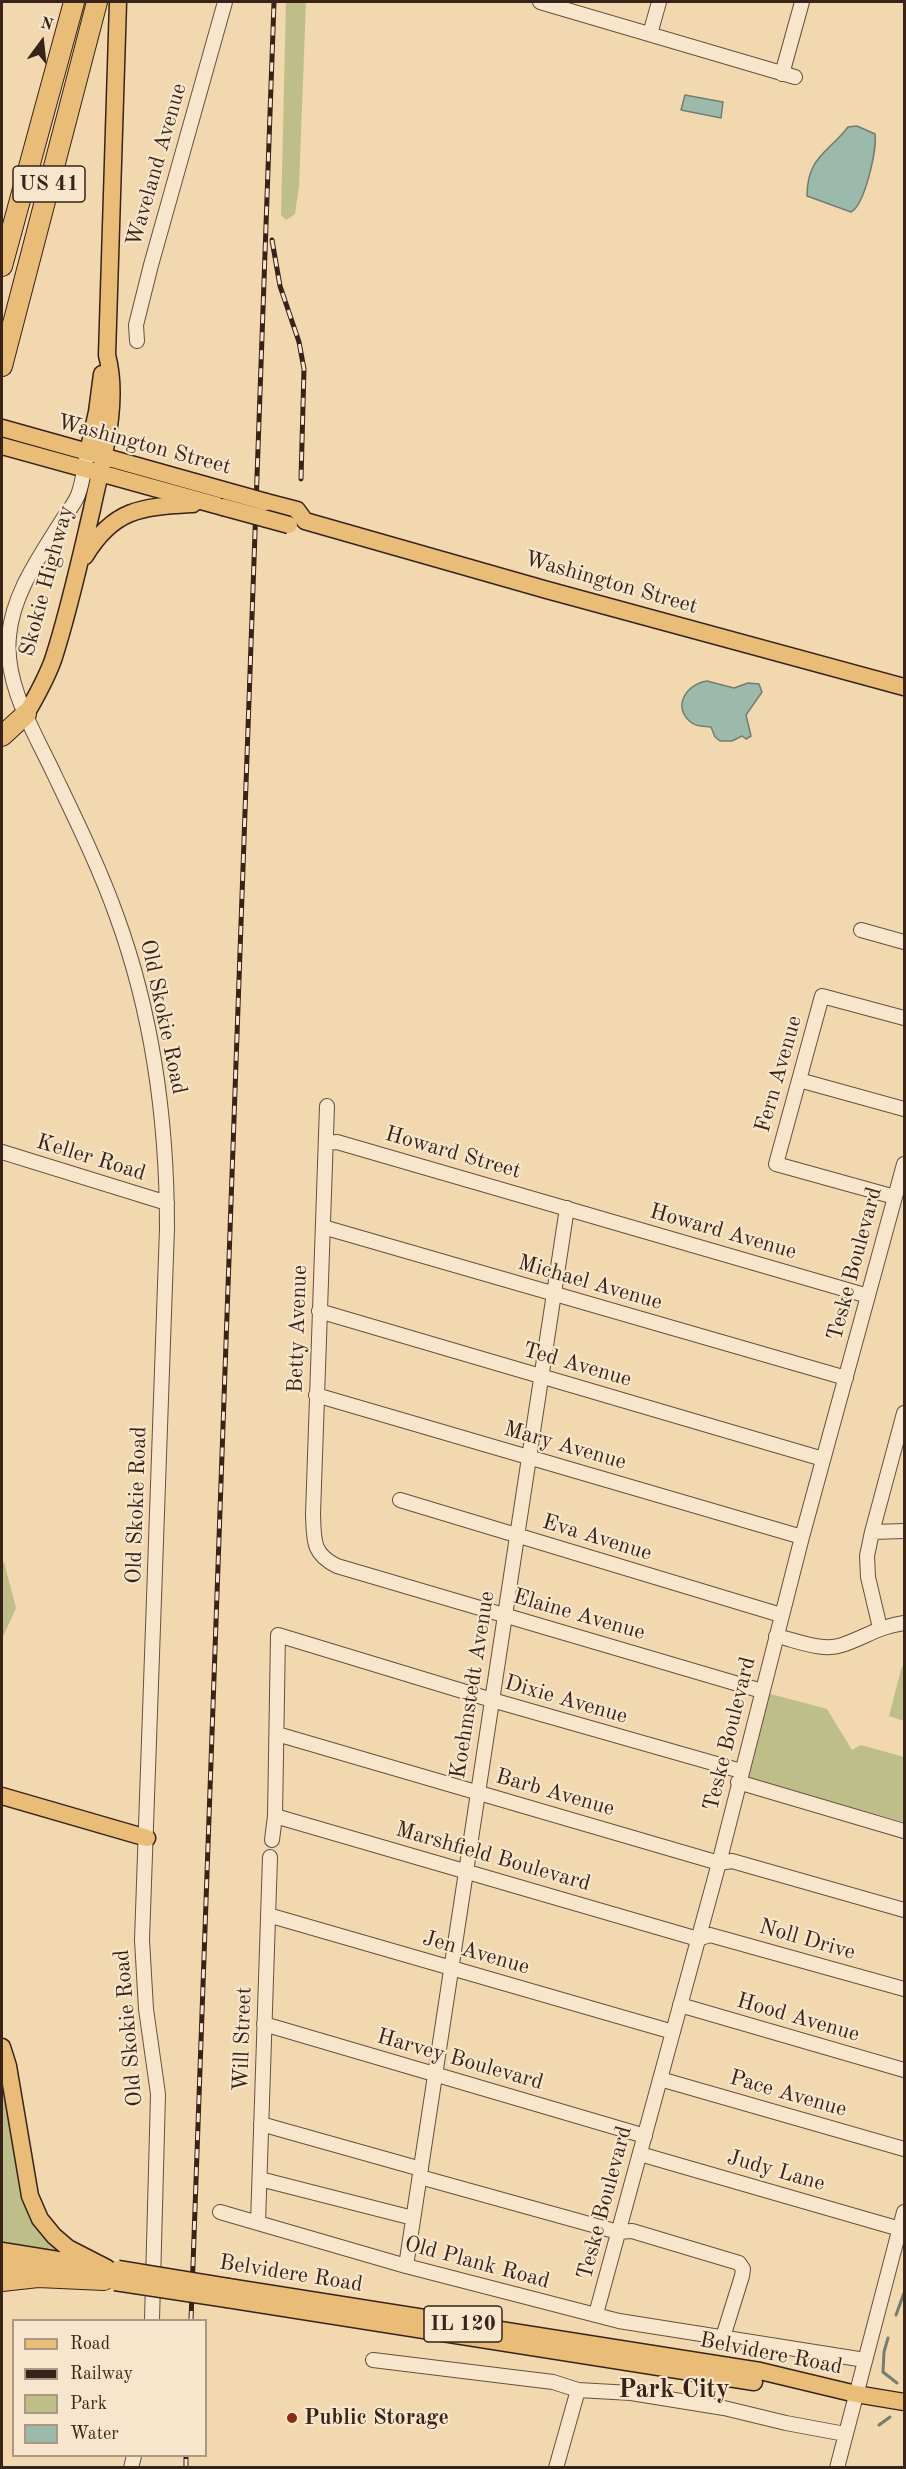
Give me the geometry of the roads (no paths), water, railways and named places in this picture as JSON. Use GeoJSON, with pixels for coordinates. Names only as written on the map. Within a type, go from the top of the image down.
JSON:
{"type":"FeatureCollection","features":[{"type":"Feature","properties":{"kind":"highway","name":"US 41"},"geometry":{"type":"LineString","coordinates":[[2,266],[74,2]]}},
{"type":"Feature","properties":{"kind":"highway","name":"US 41"},"geometry":{"type":"LineString","coordinates":[[2,366],[97,2]]}},
{"type":"Feature","properties":{"kind":"highway"},"geometry":{"type":"LineString","coordinates":[[2,735],[26,714]]}},
{"type":"Feature","properties":{"kind":"highway"},"geometry":{"type":"LineString","coordinates":[[2,2281],[38,2277],[111,2275]]}},
{"type":"Feature","properties":{"kind":"main road","name":"Skokie Highway"},"geometry":{"type":"LineString","coordinates":[[26,714],[52,662],[79,567],[94,463],[110,415],[111,369],[107,355],[118,2]]}},
{"type":"Feature","properties":{"kind":"main road","name":"Washington Street"},"geometry":{"type":"LineString","coordinates":[[8,439],[94,463],[215,505],[294,518]]}},
{"type":"Feature","properties":{"kind":"main road","name":"Washington Street"},"geometry":{"type":"LineString","coordinates":[[94,463],[223,490],[294,518],[904,687]]}},
{"type":"Feature","properties":{"kind":"main road"},"geometry":{"type":"LineString","coordinates":[[79,567],[101,534],[129,513],[157,505],[215,505]]}},
{"type":"Feature","properties":{"kind":"main road"},"geometry":{"type":"LineString","coordinates":[[2,1796],[147,1838]]}},
{"type":"Feature","properties":{"kind":"main road"},"geometry":{"type":"LineString","coordinates":[[2,2047],[8,2066],[30,2196],[40,2219],[68,2248],[111,2275]]}},
{"type":"Feature","properties":{"kind":"main road","name":"Belvidere Road"},"geometry":{"type":"LineString","coordinates":[[2,2251],[111,2275]]}},
{"type":"Feature","properties":{"kind":"main road","name":"Belvidere Road"},"geometry":{"type":"LineString","coordinates":[[2,2264],[111,2275],[760,2372],[856,2394]]}},
{"type":"Feature","properties":{"kind":"main road","name":"IL 120"},"geometry":{"type":"LineString","coordinates":[[856,2394],[904,2402]]}},
{"type":"Feature","properties":{"kind":"street","name":"Waveland Avenue"},"geometry":{"type":"LineString","coordinates":[[137,341],[136,325],[151,265],[225,2]]}},
{"type":"Feature","properties":{"kind":"street"},"geometry":{"type":"LineString","coordinates":[[540,2],[789,76],[802,2]]}},
{"type":"Feature","properties":{"kind":"street"},"geometry":{"type":"LineString","coordinates":[[650,34],[659,2]]}},
{"type":"Feature","properties":{"kind":"street","name":"Old Skokie Road"},"geometry":{"type":"LineString","coordinates":[[94,463],[78,495],[22,586],[11,618],[8,662],[12,680],[26,714],[106,888],[128,950],[152,1047],[166,1154],[167,1203],[142,1940],[143,1978],[158,2094],[152,2319]]}},
{"type":"Feature","properties":{"kind":"street"},"geometry":{"type":"LineString","coordinates":[[861,930],[904,942]]}},
{"type":"Feature","properties":{"kind":"street","name":"Fern Avenue"},"geometry":{"type":"LineString","coordinates":[[895,1197],[776,1164],[822,996],[904,1018]]}},
{"type":"Feature","properties":{"kind":"street"},"geometry":{"type":"LineString","coordinates":[[799,1080],[904,1109]]}},
{"type":"Feature","properties":{"kind":"street","name":"Betty Avenue"},"geometry":{"type":"LineString","coordinates":[[319,1553],[314,1536],[312,1514],[327,1106]]}},
{"type":"Feature","properties":{"kind":"street","name":"Howard Street"},"geometry":{"type":"LineString","coordinates":[[327,1143],[337,1142],[567,1208]]}},
{"type":"Feature","properties":{"kind":"street","name":"Keller Road"},"geometry":{"type":"LineString","coordinates":[[2,1152],[167,1203]]}},
{"type":"Feature","properties":{"kind":"street","name":"Teske Boulevard"},"geometry":{"type":"LineString","coordinates":[[596,2314],[719,1863],[739,1776],[802,1537],[904,1164]]}},
{"type":"Feature","properties":{"kind":"street","name":"Koehmstedt Avenue"},"geometry":{"type":"LineString","coordinates":[[406,2266],[567,1208]]}},
{"type":"Feature","properties":{"kind":"street","name":"Howard Avenue"},"geometry":{"type":"LineString","coordinates":[[567,1208],[868,1296]]}},
{"type":"Feature","properties":{"kind":"street","name":"Michael Avenue"},"geometry":{"type":"LineString","coordinates":[[323,1227],[846,1378]]}},
{"type":"Feature","properties":{"kind":"street","name":"Ted Avenue"},"geometry":{"type":"LineString","coordinates":[[320,1311],[823,1459]]}},
{"type":"Feature","properties":{"kind":"street","name":"Mary Avenue"},"geometry":{"type":"LineString","coordinates":[[316,1395],[802,1537]]}},
{"type":"Feature","properties":{"kind":"street"},"geometry":{"type":"LineString","coordinates":[[880,1628],[868,1577],[867,1556],[902,1431],[904,1413]]}},
{"type":"Feature","properties":{"kind":"street","name":"Eva Avenue"},"geometry":{"type":"LineString","coordinates":[[400,1500],[782,1616]]}},
{"type":"Feature","properties":{"kind":"street"},"geometry":{"type":"LineString","coordinates":[[872,1532],[904,1531]]}},
{"type":"Feature","properties":{"kind":"street","name":"Elaine Avenue"},"geometry":{"type":"LineString","coordinates":[[319,1553],[323,1559],[338,1566],[762,1691]]}},
{"type":"Feature","properties":{"kind":"street"},"geometry":{"type":"LineString","coordinates":[[776,1636],[829,1647],[841,1646],[880,1628],[904,1623]]}},
{"type":"Feature","properties":{"kind":"street","name":"Dixie Avenue"},"geometry":{"type":"LineString","coordinates":[[276,1734],[278,1635],[739,1776],[904,1831]]}},
{"type":"Feature","properties":{"kind":"street"},"geometry":{"type":"LineString","coordinates":[[272,1840],[275,1816],[276,1734]]}},
{"type":"Feature","properties":{"kind":"street","name":"Barb Avenue"},"geometry":{"type":"LineString","coordinates":[[276,1734],[719,1863],[732,1861],[904,1910]]}},
{"type":"Feature","properties":{"kind":"street","name":"Marshfield Boulevard"},"geometry":{"type":"LineString","coordinates":[[275,1816],[698,1939]]}},
{"type":"Feature","properties":{"kind":"street","name":"Will Street"},"geometry":{"type":"LineString","coordinates":[[258,2223],[270,1857]]}},
{"type":"Feature","properties":{"kind":"street","name":"Jen Avenue"},"geometry":{"type":"LineString","coordinates":[[268,1915],[673,2032]]}},
{"type":"Feature","properties":{"kind":"street","name":"Noll Drive"},"geometry":{"type":"LineString","coordinates":[[698,1939],[710,1935],[904,1989]]}},
{"type":"Feature","properties":{"kind":"street","name":"Hood Avenue"},"geometry":{"type":"LineString","coordinates":[[680,2005],[904,2070]]}},
{"type":"Feature","properties":{"kind":"street","name":"Harvey Boulevard"},"geometry":{"type":"LineString","coordinates":[[264,2024],[645,2136]]}},
{"type":"Feature","properties":{"kind":"street","name":"Pace Avenue"},"geometry":{"type":"LineString","coordinates":[[660,2079],[904,2149]]}},
{"type":"Feature","properties":{"kind":"street"},"geometry":{"type":"LineString","coordinates":[[261,2124],[618,2232],[632,2231],[740,2264],[742,2276],[723,2337]]}},
{"type":"Feature","properties":{"kind":"street","name":"Judy Lane"},"geometry":{"type":"LineString","coordinates":[[640,2154],[900,2229]]}},
{"type":"Feature","properties":{"kind":"street"},"geometry":{"type":"LineString","coordinates":[[260,2179],[413,2218]]}},
{"type":"Feature","properties":{"kind":"street","name":"Old Plank Road"},"geometry":{"type":"LineString","coordinates":[[220,2212],[406,2266],[574,2311],[596,2314],[619,2321],[865,2360]]}},
{"type":"Feature","properties":{"kind":"street"},"geometry":{"type":"LineString","coordinates":[[837,2468],[904,2212]]}},
{"type":"Feature","properties":{"kind":"street"},"geometry":{"type":"LineString","coordinates":[[373,2360],[552,2382],[578,2390],[631,2394],[724,2408],[845,2434]]}},
{"type":"Feature","properties":{"kind":"street"},"geometry":{"type":"LineString","coordinates":[[556,2468],[578,2390]]}},
{"type":"Feature","properties":{"kind":"water"},"geometry":{"type":"Polygon","coordinates":[[[685,95],[723,102],[721,118],[681,110],[685,95]]]}},
{"type":"Feature","properties":{"kind":"water"},"geometry":{"type":"Polygon","coordinates":[[[857,126],[875,134],[875,141],[865,188],[861,199],[851,212],[807,196],[811,172],[820,157],[848,127],[857,126]]]}},
{"type":"Feature","properties":{"kind":"water"},"geometry":{"type":"Polygon","coordinates":[[[707,681],[734,688],[748,683],[759,684],[762,692],[746,715],[751,736],[746,739],[742,736],[732,741],[720,741],[715,737],[711,727],[696,725],[686,717],[682,704],[687,692],[699,683],[707,681]]]}},
{"type":"Feature","properties":{"kind":"waterway"},"geometry":{"type":"LineString","coordinates":[[896,2315],[904,2293]]}},
{"type":"Feature","properties":{"kind":"waterway"},"geometry":{"type":"LineString","coordinates":[[888,2338],[884,2352],[883,2372],[897,2383]]}},
{"type":"Feature","properties":{"kind":"waterway"},"geometry":{"type":"LineString","coordinates":[[879,2425],[890,2417]]}},
{"type":"Feature","properties":{"kind":"railway"},"geometry":{"type":"LineString","coordinates":[[191,2319],[274,2]]}},
{"type":"Feature","properties":{"kind":"railway"},"geometry":{"type":"LineString","coordinates":[[272,240],[280,286],[299,342],[304,369],[301,479]]}},
{"type":"Feature","properties":{"kind":"railway"},"geometry":{"type":"LineString","coordinates":[[186,2457],[186,2468]]}},
{"type":"Feature","properties":{"kind":"place","name":"Public Storage"},"geometry":{"type":"Point","coordinates":[292,2418]}},
{"type":"Feature","properties":{"kind":"district","name":"Park City"},"geometry":{"type":"Point","coordinates":[674,2390]}}]}
